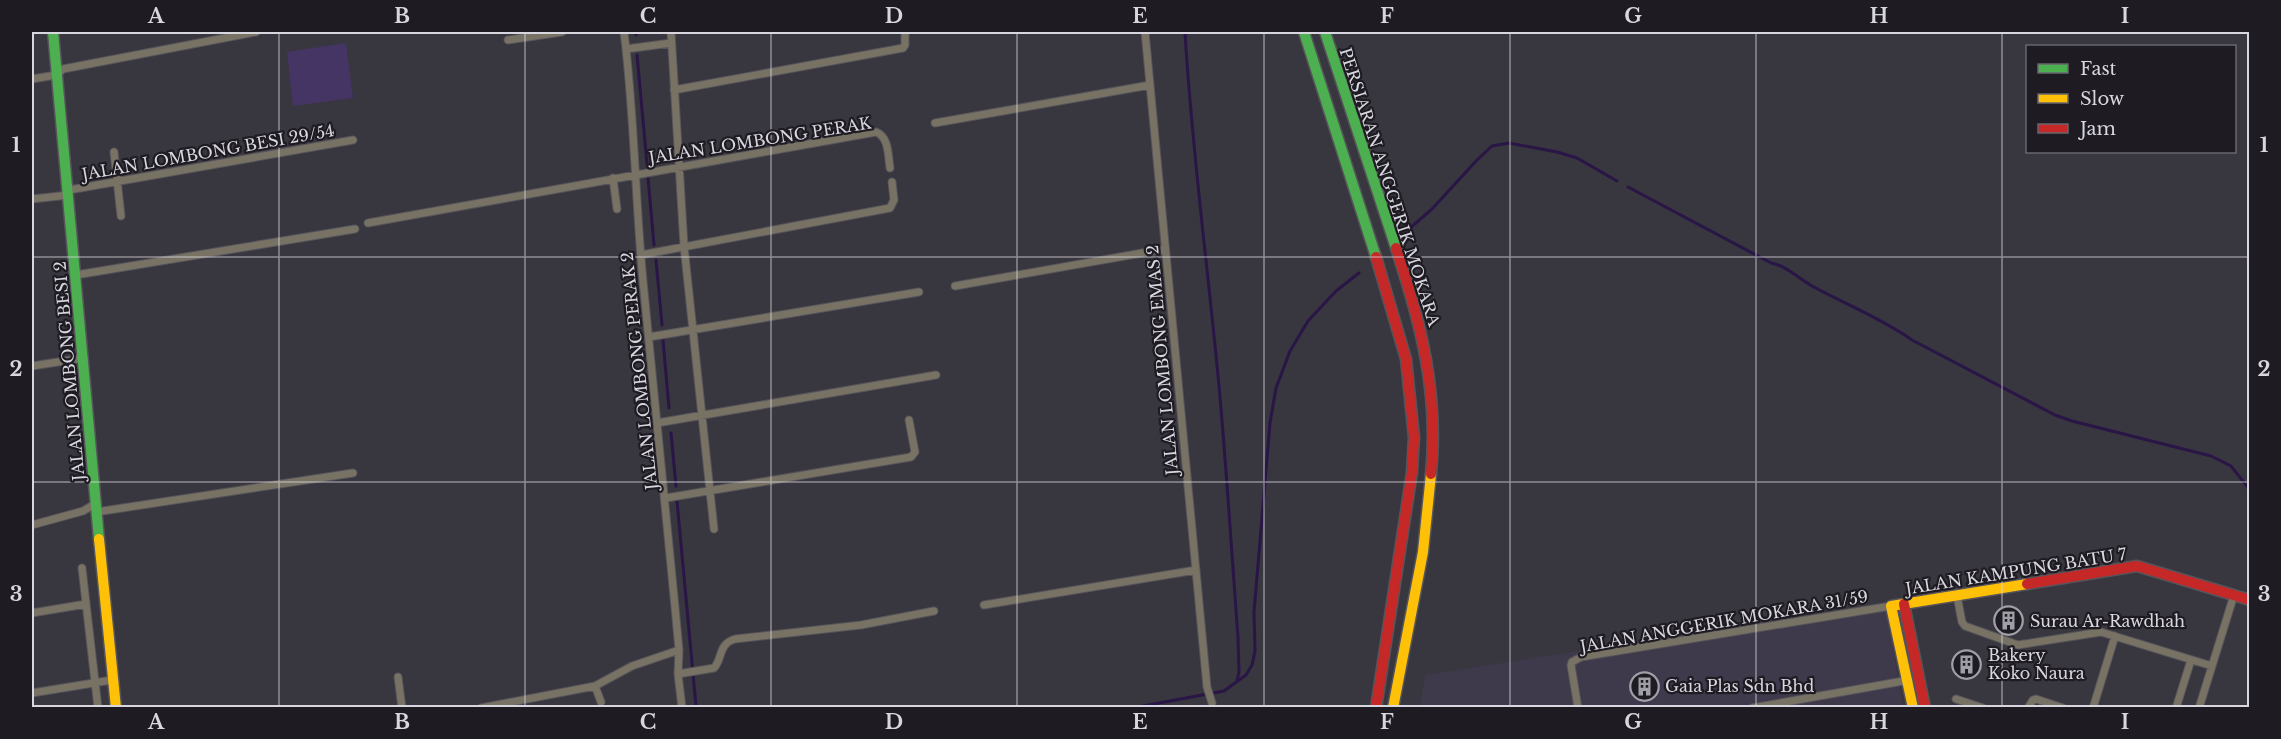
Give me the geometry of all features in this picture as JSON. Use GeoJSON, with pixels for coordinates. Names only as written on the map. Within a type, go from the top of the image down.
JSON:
{"type":"FeatureCollection","features":[{"type":"Feature","properties":{"kind":"main road","name":"JALAN LOMBONG BESI 2"},"geometry":{"type":"LineString","coordinates":[[53,32],[84,357],[95,508],[116,708]]}},
{"type":"Feature","properties":{"kind":"main road","name":"PERSIARAN ANGGERIK MOKARA"},"geometry":{"type":"LineString","coordinates":[[1304,32],[1385,282],[1406,359],[1414,437],[1412,472],[1376,708]]}},
{"type":"Feature","properties":{"kind":"main road","name":"PERSIARAN ANGGERIK MOKARA"},"geometry":{"type":"LineString","coordinates":[[1325,32],[1417,311],[1427,357],[1433,405],[1434,447],[1423,552],[1393,708]]}},
{"type":"Feature","properties":{"kind":"main road","name":"JALAN KAMPUNG BATU 7"},"geometry":{"type":"LineString","coordinates":[[1891,606],[2137,566],[2250,600]]}},
{"type":"Feature","properties":{"kind":"main road"},"geometry":{"type":"LineString","coordinates":[[1904,604],[1925,708]]}},
{"type":"Feature","properties":{"kind":"main road"},"geometry":{"type":"LineString","coordinates":[[1891,606],[1913,708]]}},
{"type":"Feature","properties":{"kind":"street"},"geometry":{"type":"LineString","coordinates":[[32,79],[56,75],[63,69],[256,32]]}},
{"type":"Feature","properties":{"kind":"street"},"geometry":{"type":"LineString","coordinates":[[508,40],[562,32]]}},
{"type":"Feature","properties":{"kind":"street","name":"JALAN LOMBONG PERAK 2"},"geometry":{"type":"LineString","coordinates":[[624,32],[637,174],[641,255],[666,498],[682,708]]}},
{"type":"Feature","properties":{"kind":"street"},"geometry":{"type":"LineString","coordinates":[[671,32],[684,246],[714,529]]}},
{"type":"Feature","properties":{"kind":"street"},"geometry":{"type":"LineString","coordinates":[[674,90],[903,48],[905,32]]}},
{"type":"Feature","properties":{"kind":"street","name":"JALAN LOMBONG EMAS 2"},"geometry":{"type":"LineString","coordinates":[[1145,32],[1207,687],[1212,703]]}},
{"type":"Feature","properties":{"kind":"street"},"geometry":{"type":"LineString","coordinates":[[626,49],[672,43]]}},
{"type":"Feature","properties":{"kind":"street"},"geometry":{"type":"LineString","coordinates":[[935,123],[1150,85]]}},
{"type":"Feature","properties":{"kind":"street","name":"JALAN LOMBONG PERAK"},"geometry":{"type":"LineString","coordinates":[[368,223],[876,132],[885,139],[890,168]]}},
{"type":"Feature","properties":{"kind":"street","name":"JALAN LOMBONG BESI 29/54"},"geometry":{"type":"LineString","coordinates":[[32,200],[117,182],[352,140]]}},
{"type":"Feature","properties":{"kind":"street"},"geometry":{"type":"LineString","coordinates":[[114,152],[121,216]]}},
{"type":"Feature","properties":{"kind":"street"},"geometry":{"type":"LineString","coordinates":[[613,178],[617,209]]}},
{"type":"Feature","properties":{"kind":"street"},"geometry":{"type":"LineString","coordinates":[[641,255],[890,208],[894,200],[892,182]]}},
{"type":"Feature","properties":{"kind":"street"},"geometry":{"type":"LineString","coordinates":[[76,275],[355,229]]}},
{"type":"Feature","properties":{"kind":"street"},"geometry":{"type":"LineString","coordinates":[[955,286],[1166,249]]}},
{"type":"Feature","properties":{"kind":"street"},"geometry":{"type":"LineString","coordinates":[[650,337],[920,292]]}},
{"type":"Feature","properties":{"kind":"street"},"geometry":{"type":"LineString","coordinates":[[32,366],[84,357]]}},
{"type":"Feature","properties":{"kind":"street"},"geometry":{"type":"LineString","coordinates":[[657,423],[936,375]]}},
{"type":"Feature","properties":{"kind":"street"},"geometry":{"type":"LineString","coordinates":[[666,498],[911,457],[915,452],[909,420]]}},
{"type":"Feature","properties":{"kind":"street"},"geometry":{"type":"LineString","coordinates":[[32,525],[95,508],[353,473]]}},
{"type":"Feature","properties":{"kind":"street"},"geometry":{"type":"LineString","coordinates":[[82,568],[98,708]]}},
{"type":"Feature","properties":{"kind":"street"},"geometry":{"type":"LineString","coordinates":[[984,605],[1196,570]]}},
{"type":"Feature","properties":{"kind":"street"},"geometry":{"type":"LineString","coordinates":[[2199,708],[2234,595]]}},
{"type":"Feature","properties":{"kind":"street"},"geometry":{"type":"LineString","coordinates":[[1957,596],[1962,622],[1965,626],[2018,645],[2101,632],[2212,666]]}},
{"type":"Feature","properties":{"kind":"street"},"geometry":{"type":"LineString","coordinates":[[32,613],[86,604]]}},
{"type":"Feature","properties":{"kind":"street","name":"JALAN ANGGERIK MOKARA 31/59"},"geometry":{"type":"LineString","coordinates":[[1578,708],[1571,665],[1581,657],[1891,606]]}},
{"type":"Feature","properties":{"kind":"street"},"geometry":{"type":"LineString","coordinates":[[678,674],[714,668],[719,663],[723,646],[735,639],[861,625],[934,610]]}},
{"type":"Feature","properties":{"kind":"street"},"geometry":{"type":"LineString","coordinates":[[2093,708],[2115,636]]}},
{"type":"Feature","properties":{"kind":"street"},"geometry":{"type":"LineString","coordinates":[[481,708],[594,686],[632,666],[679,650]]}},
{"type":"Feature","properties":{"kind":"street"},"geometry":{"type":"LineString","coordinates":[[2176,708],[2191,660]]}},
{"type":"Feature","properties":{"kind":"street"},"geometry":{"type":"LineString","coordinates":[[398,678],[402,708]]}},
{"type":"Feature","properties":{"kind":"street"},"geometry":{"type":"LineString","coordinates":[[1752,708],[1920,678]]}},
{"type":"Feature","properties":{"kind":"street"},"geometry":{"type":"LineString","coordinates":[[32,693],[112,680]]}},
{"type":"Feature","properties":{"kind":"street"},"geometry":{"type":"LineString","coordinates":[[594,686],[601,702]]}},
{"type":"Feature","properties":{"kind":"street"},"geometry":{"type":"LineString","coordinates":[[1956,699],[1983,708]]}},
{"type":"Feature","properties":{"kind":"street"},"geometry":{"type":"LineString","coordinates":[[2028,708],[2036,699],[2063,708]]}},
{"type":"Feature","properties":{"kind":"shaded area"},"geometry":{"type":"Polygon","coordinates":[[[346,43],[353,98],[293,106],[287,52],[346,43]]]}},
{"type":"Feature","properties":{"kind":"shaded area"},"geometry":{"type":"Polygon","coordinates":[[[1885,603],[1903,707],[1420,708],[1425,675],[1885,603]]]}},
{"type":"Feature","properties":{"kind":"waterway"},"geometry":{"type":"LineString","coordinates":[[1185,32],[1223,427],[1238,637],[1237,681]]}},
{"type":"Feature","properties":{"kind":"waterway"},"geometry":{"type":"LineString","coordinates":[[637,55],[647,164]]}},
{"type":"Feature","properties":{"kind":"waterway"},"geometry":{"type":"LineString","coordinates":[[1409,229],[1432,209],[1492,146],[1509,143],[1557,152],[1577,158],[1617,181]]}},
{"type":"Feature","properties":{"kind":"waterway"},"geometry":{"type":"LineString","coordinates":[[648,178],[654,245]]}},
{"type":"Feature","properties":{"kind":"waterway"},"geometry":{"type":"LineString","coordinates":[[1628,187],[1782,267],[1812,286],[2055,415],[2211,456],[2231,466],[2250,490]]}},
{"type":"Feature","properties":{"kind":"waterway"},"geometry":{"type":"LineString","coordinates":[[656,260],[662,325]]}},
{"type":"Feature","properties":{"kind":"waterway"},"geometry":{"type":"LineString","coordinates":[[1132,708],[1224,691],[1246,675],[1252,665],[1255,651],[1254,612],[1270,423],[1276,388],[1290,351],[1308,321],[1336,291],[1359,273]]}},
{"type":"Feature","properties":{"kind":"waterway"},"geometry":{"type":"LineString","coordinates":[[663,340],[669,408]]}},
{"type":"Feature","properties":{"kind":"waterway"},"geometry":{"type":"LineString","coordinates":[[671,433],[676,486]]}},
{"type":"Feature","properties":{"kind":"waterway"},"geometry":{"type":"LineString","coordinates":[[677,501],[696,706]]}},
{"type":"Feature","properties":{"kind":"traffic: fast"},"geometry":{"type":"LineString","coordinates":[[53,32],[99,539]]}},
{"type":"Feature","properties":{"kind":"traffic: fast"},"geometry":{"type":"LineString","coordinates":[[1304,32],[1376,257]]}},
{"type":"Feature","properties":{"kind":"traffic: fast"},"geometry":{"type":"LineString","coordinates":[[1325,32],[1396,248]]}},
{"type":"Feature","properties":{"kind":"traffic: slow"},"geometry":{"type":"LineString","coordinates":[[1393,708],[1423,552],[1431,474]]}},
{"type":"Feature","properties":{"kind":"traffic: slow"},"geometry":{"type":"LineString","coordinates":[[99,539],[116,708]]}},
{"type":"Feature","properties":{"kind":"traffic: slow"},"geometry":{"type":"LineString","coordinates":[[1913,708],[1891,606],[2027,584]]}},
{"type":"Feature","properties":{"kind":"traffic: jam"},"geometry":{"type":"LineString","coordinates":[[1396,248],[1413,304],[1426,359],[1432,415],[1431,474]]}},
{"type":"Feature","properties":{"kind":"traffic: jam"},"geometry":{"type":"LineString","coordinates":[[1376,257],[1406,359],[1414,437],[1412,472],[1376,708]]}},
{"type":"Feature","properties":{"kind":"traffic: jam"},"geometry":{"type":"LineString","coordinates":[[2027,584],[2137,566],[2250,600]]}},
{"type":"Feature","properties":{"kind":"traffic: jam"},"geometry":{"type":"LineString","coordinates":[[1904,604],[1925,708]]}},
{"type":"Feature","properties":{"kind":"place","name":"Surau Ar-Rawdhah"},"geometry":{"type":"Point","coordinates":[2009,621]}},
{"type":"Feature","properties":{"kind":"place","name":"Bakery Koko Naura"},"geometry":{"type":"Point","coordinates":[1967,664]}},
{"type":"Feature","properties":{"kind":"place","name":"Gaia Plas Sdn Bhd"},"geometry":{"type":"Point","coordinates":[1644,686]}}]}
